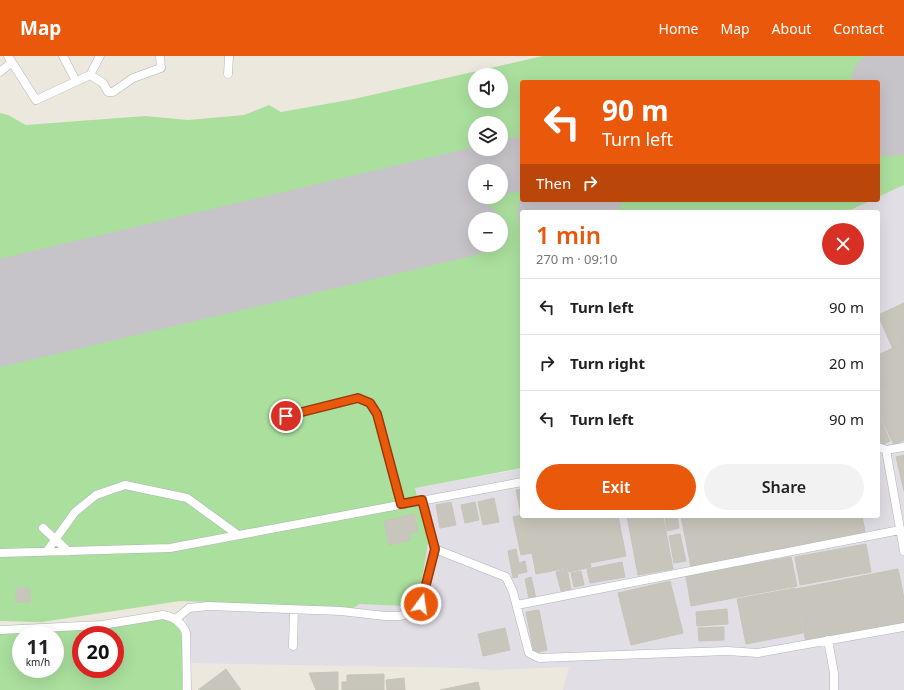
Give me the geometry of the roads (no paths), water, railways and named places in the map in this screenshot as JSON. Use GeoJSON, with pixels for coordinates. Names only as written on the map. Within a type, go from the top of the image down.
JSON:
{"type":"FeatureCollection","features":[{"type":"Feature","properties":{"kind":"street"},"geometry":{"type":"LineString","coordinates":[[63,56],[76,81]]}},
{"type":"Feature","properties":{"kind":"street"},"geometry":{"type":"LineString","coordinates":[[0,72],[10,60],[36,100],[90,75],[100,56]]}},
{"type":"Feature","properties":{"kind":"street"},"geometry":{"type":"LineString","coordinates":[[90,75],[103,82],[108,92],[113,92],[133,78],[161,68],[160,56]]}},
{"type":"Feature","properties":{"kind":"street"},"geometry":{"type":"LineString","coordinates":[[228,74],[229,56]]}},
{"type":"Feature","properties":{"kind":"street"},"geometry":{"type":"LineString","coordinates":[[286,416],[358,398],[370,403],[377,414],[401,504]]}},
{"type":"Feature","properties":{"kind":"street"},"geometry":{"type":"LineString","coordinates":[[904,447],[882,449],[904,551]]}},
{"type":"Feature","properties":{"kind":"street"},"geometry":{"type":"LineString","coordinates":[[0,553],[170,548],[520,482]]}},
{"type":"Feature","properties":{"kind":"street"},"geometry":{"type":"LineString","coordinates":[[46,551],[75,512],[96,495],[125,485],[187,498],[238,535]]}},
{"type":"Feature","properties":{"kind":"street"},"geometry":{"type":"LineString","coordinates":[[176,619],[190,608],[208,606],[341,611],[385,616],[400,616],[412,613],[421,604],[435,549],[422,500]]}},
{"type":"Feature","properties":{"kind":"street"},"geometry":{"type":"LineString","coordinates":[[43,528],[68,551]]}},
{"type":"Feature","properties":{"kind":"street"},"geometry":{"type":"LineString","coordinates":[[516,605],[900,530]]}},
{"type":"Feature","properties":{"kind":"street"},"geometry":{"type":"LineString","coordinates":[[435,549],[506,577],[513,592],[529,653],[539,658],[727,651],[758,653],[904,627]]}},
{"type":"Feature","properties":{"kind":"street"},"geometry":{"type":"LineString","coordinates":[[293,646],[294,610]]}},
{"type":"Feature","properties":{"kind":"street"},"geometry":{"type":"LineString","coordinates":[[0,630],[102,625],[163,615],[176,619],[183,625],[187,641],[187,690]]}},
{"type":"Feature","properties":{"kind":"street"},"geometry":{"type":"LineString","coordinates":[[828,640],[834,690]]}}]}
